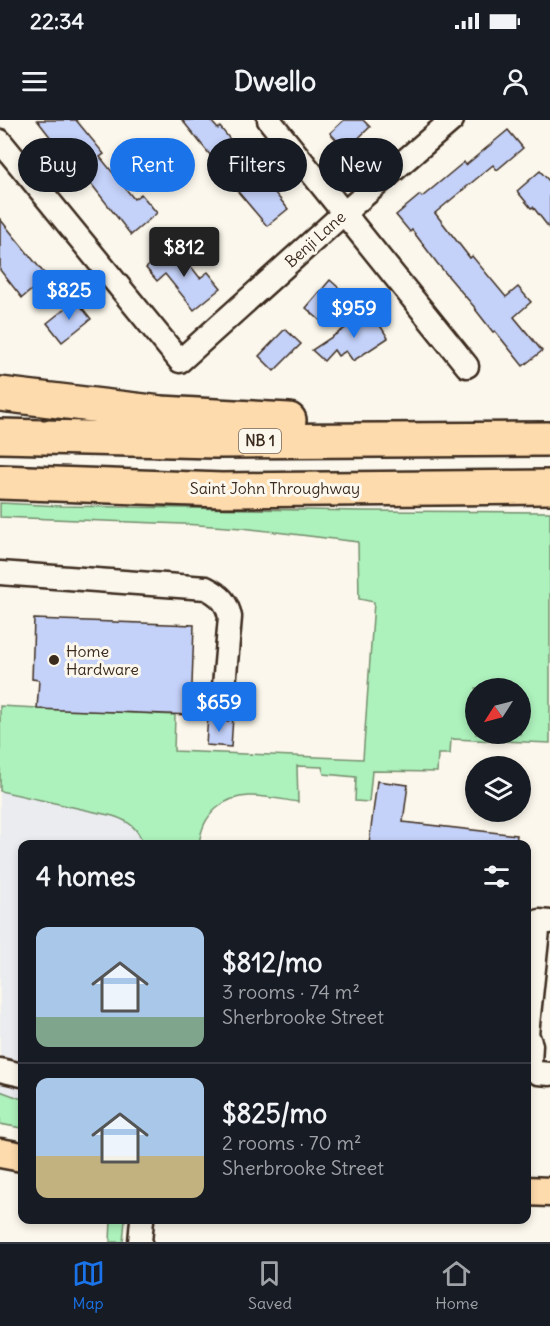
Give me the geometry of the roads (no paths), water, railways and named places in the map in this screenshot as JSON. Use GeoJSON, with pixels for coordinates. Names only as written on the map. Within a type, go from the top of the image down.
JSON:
{"type":"FeatureCollection","features":[{"type":"Feature","properties":{"kind":"highway"},"geometry":{"type":"LineString","coordinates":[[0,394],[161,412],[535,439]]}},
{"type":"Feature","properties":{"kind":"highway","name":"NB 1"},"geometry":{"type":"LineString","coordinates":[[0,436],[215,441],[535,439]]}},
{"type":"Feature","properties":{"kind":"highway","name":"Saint John Throughway"},"geometry":{"type":"LineString","coordinates":[[0,482],[222,490],[550,487]]}},
{"type":"Feature","properties":{"kind":"highway"},"geometry":{"type":"LineString","coordinates":[[0,498],[222,490]]}},
{"type":"Feature","properties":{"kind":"main road"},"geometry":{"type":"LineString","coordinates":[[0,1153],[18,1156]]}},
{"type":"Feature","properties":{"kind":"main road"},"geometry":{"type":"LineString","coordinates":[[531,1191],[550,1192]]}},
{"type":"Feature","properties":{"kind":"street"},"geometry":{"type":"LineString","coordinates":[[269,120],[467,366]]}},
{"type":"Feature","properties":{"kind":"street","name":"Benji Lane"},"geometry":{"type":"LineString","coordinates":[[0,141],[180,362],[344,213],[452,120]]}},
{"type":"Feature","properties":{"kind":"street"},"geometry":{"type":"LineString","coordinates":[[0,573],[206,588],[212,591],[224,601],[230,617],[222,709]]}},
{"type":"Feature","properties":{"kind":"street"},"geometry":{"type":"LineString","coordinates":[[531,996],[539,921],[550,922]]}},
{"type":"Feature","properties":{"kind":"street"},"geometry":{"type":"LineString","coordinates":[[0,1070],[18,1074]]}},
{"type":"Feature","properties":{"kind":"street"},"geometry":{"type":"LineString","coordinates":[[531,1070],[550,1074]]}},
{"type":"Feature","properties":{"kind":"street"},"geometry":{"type":"LineString","coordinates":[[140,1242],[142,1224]]}},
{"type":"Feature","properties":{"kind":"place","name":"Home Hardware"},"geometry":{"type":"Point","coordinates":[54,660]}}]}
